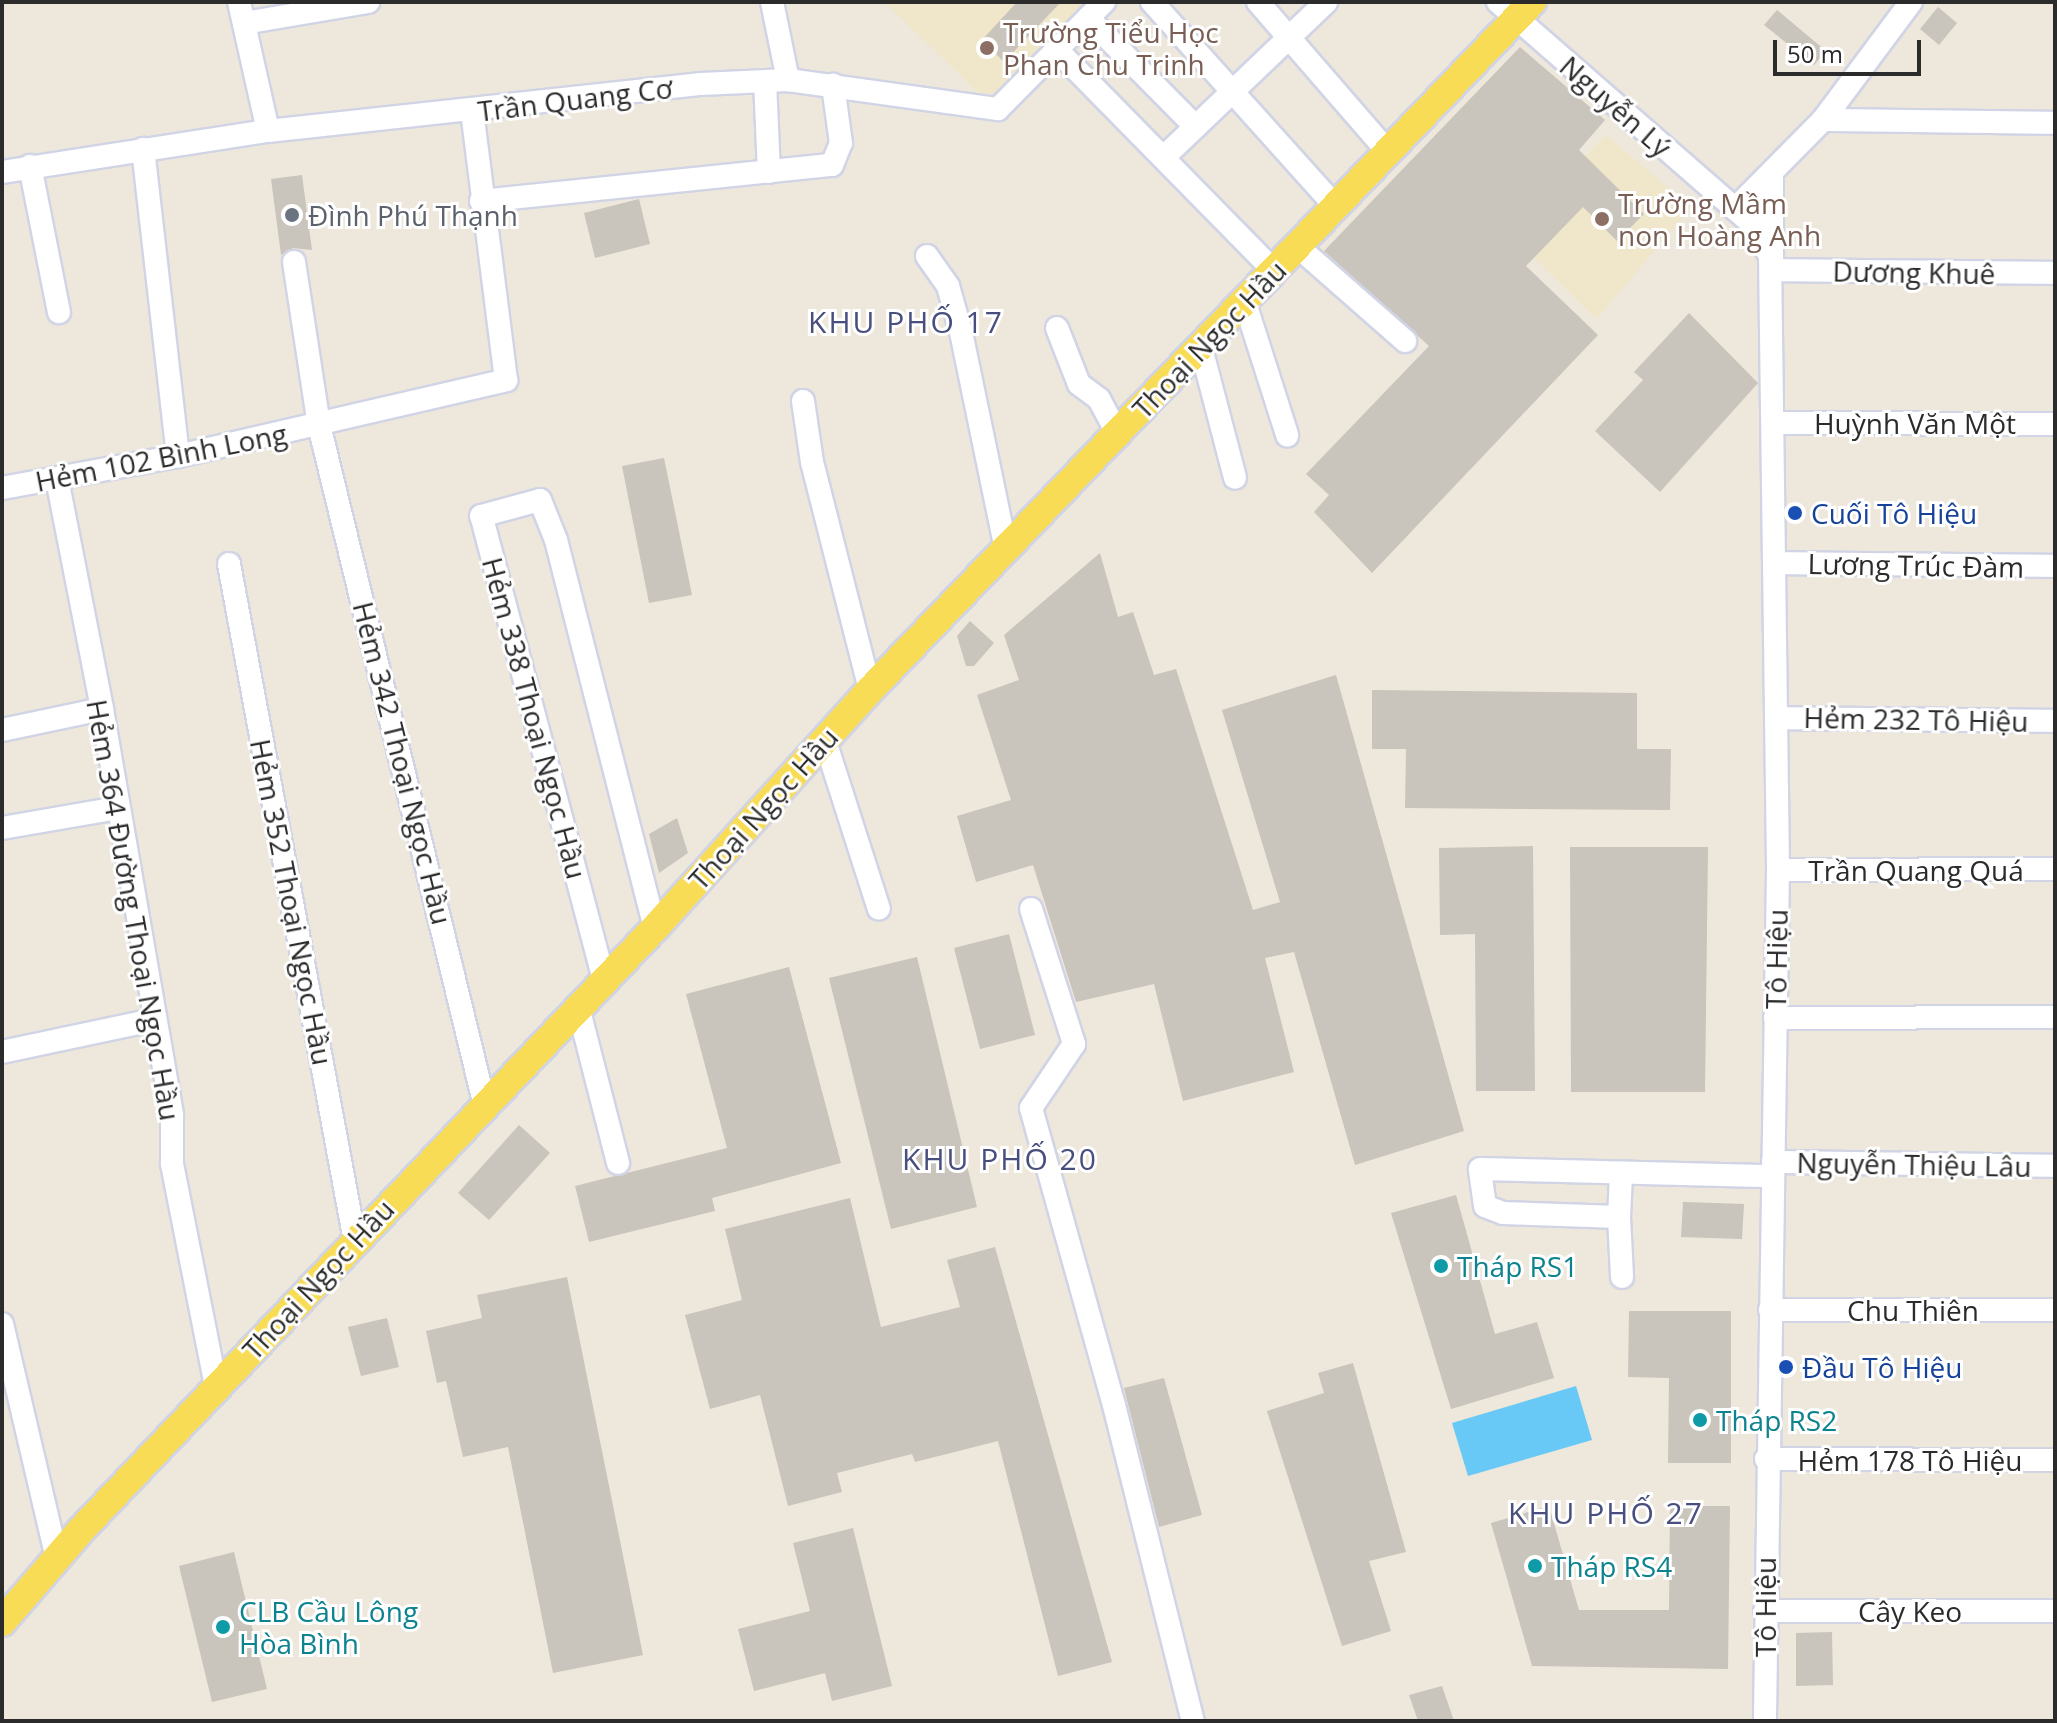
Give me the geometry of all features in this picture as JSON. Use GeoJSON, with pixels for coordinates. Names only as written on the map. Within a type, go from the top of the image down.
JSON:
{"type":"FeatureCollection","features":[{"type":"Feature","properties":{"kind":"main road","name":"Thoại Ngọc Hầu"},"geometry":{"type":"LineString","coordinates":[[2,1622],[57,1558],[484,1102],[655,928],[870,690],[1521,13]]}},
{"type":"Feature","properties":{"kind":"street"},"geometry":{"type":"LineString","coordinates":[[268,131],[241,13],[368,2]]}},
{"type":"Feature","properties":{"kind":"street"},"geometry":{"type":"LineString","coordinates":[[772,2],[788,80]]}},
{"type":"Feature","properties":{"kind":"street"},"geometry":{"type":"LineString","coordinates":[[1152,2],[1335,206]]}},
{"type":"Feature","properties":{"kind":"street"},"geometry":{"type":"LineString","coordinates":[[1258,2],[1387,151]]}},
{"type":"Feature","properties":{"kind":"street"},"geometry":{"type":"LineString","coordinates":[[1165,156],[1326,2]]}},
{"type":"Feature","properties":{"kind":"street"},"geometry":{"type":"LineString","coordinates":[[1735,209],[1823,120],[1911,2]]}},
{"type":"Feature","properties":{"kind":"street"},"geometry":{"type":"LineString","coordinates":[[1096,10],[1196,127]]}},
{"type":"Feature","properties":{"kind":"street","name":"Trần Quang Cơ"},"geometry":{"type":"LineString","coordinates":[[2,172],[268,131],[765,81],[833,85],[998,109],[1096,10]]}},
{"type":"Feature","properties":{"kind":"street","name":"Nguyễn Lý"},"geometry":{"type":"LineString","coordinates":[[1521,13],[1735,209]]}},
{"type":"Feature","properties":{"kind":"street"},"geometry":{"type":"LineString","coordinates":[[1057,50],[1165,156],[1274,271]]}},
{"type":"Feature","properties":{"kind":"street"},"geometry":{"type":"LineString","coordinates":[[765,81],[769,172]]}},
{"type":"Feature","properties":{"kind":"street"},"geometry":{"type":"LineString","coordinates":[[472,111],[481,201],[824,167],[838,160],[833,85]]}},
{"type":"Feature","properties":{"kind":"street"},"geometry":{"type":"LineString","coordinates":[[1823,120],[2055,123]]}},
{"type":"Feature","properties":{"kind":"street"},"geometry":{"type":"LineString","coordinates":[[143,149],[178,456]]}},
{"type":"Feature","properties":{"kind":"street"},"geometry":{"type":"LineString","coordinates":[[30,166],[59,312]]}},
{"type":"Feature","properties":{"kind":"street"},"geometry":{"type":"LineString","coordinates":[[1772,172],[1772,270]]}},
{"type":"Feature","properties":{"kind":"street","name":"Hẻm 102 Bình Long"},"geometry":{"type":"LineString","coordinates":[[2,488],[178,456],[506,380],[481,201]]}},
{"type":"Feature","properties":{"kind":"street","name":"Tô Hiệu"},"geometry":{"type":"LineString","coordinates":[[1735,209],[1760,234],[1772,270],[1778,870],[1766,1459],[1765,1721]]}},
{"type":"Feature","properties":{"kind":"street"},"geometry":{"type":"LineString","coordinates":[[1297,246],[1405,341]]}},
{"type":"Feature","properties":{"kind":"street"},"geometry":{"type":"LineString","coordinates":[[927,256],[948,286],[961,332],[1006,549]]}},
{"type":"Feature","properties":{"kind":"street","name":"Hẻm 342 Thoại Ngọc Hầu"},"geometry":{"type":"LineString","coordinates":[[294,262],[319,425],[484,1102]]}},
{"type":"Feature","properties":{"kind":"street","name":"Dương Khuê"},"geometry":{"type":"LineString","coordinates":[[1772,270],[2055,273]]}},
{"type":"Feature","properties":{"kind":"street"},"geometry":{"type":"LineString","coordinates":[[1245,303],[1287,435]]}},
{"type":"Feature","properties":{"kind":"street"},"geometry":{"type":"LineString","coordinates":[[1057,328],[1079,384],[1099,399],[1118,434]]}},
{"type":"Feature","properties":{"kind":"street"},"geometry":{"type":"LineString","coordinates":[[1201,348],[1235,478]]}},
{"type":"Feature","properties":{"kind":"street"},"geometry":{"type":"LineString","coordinates":[[803,401],[812,462],[870,690]]}},
{"type":"Feature","properties":{"kind":"street","name":"Huỳnh Văn Một"},"geometry":{"type":"LineString","coordinates":[[1775,423],[2055,424]]}},
{"type":"Feature","properties":{"kind":"street","name":"Hẻm 364 Đường Thoại Ngọc Hầu"},"geometry":{"type":"LineString","coordinates":[[57,479],[102,709],[153,1020],[172,1115],[172,1164],[216,1387]]}},
{"type":"Feature","properties":{"kind":"street","name":"Hẻm 338 Thoại Ngọc Hầu"},"geometry":{"type":"LineString","coordinates":[[604,980],[481,516],[540,500],[556,540],[655,928]]}},
{"type":"Feature","properties":{"kind":"street","name":"Lương Trúc Đàm"},"geometry":{"type":"LineString","coordinates":[[1777,563],[2055,566]]}},
{"type":"Feature","properties":{"kind":"street","name":"Hẻm 352 Thoại Ngọc Hầu"},"geometry":{"type":"LineString","coordinates":[[229,564],[355,1241]]}},
{"type":"Feature","properties":{"kind":"street"},"geometry":{"type":"LineString","coordinates":[[2,730],[102,709]]}},
{"type":"Feature","properties":{"kind":"street","name":"Hẻm 232 Tô Hiệu"},"geometry":{"type":"LineString","coordinates":[[1776,718],[2055,721]]}},
{"type":"Feature","properties":{"kind":"street"},"geometry":{"type":"LineString","coordinates":[[825,741],[879,909]]}},
{"type":"Feature","properties":{"kind":"street"},"geometry":{"type":"LineString","coordinates":[[2,828],[118,808]]}},
{"type":"Feature","properties":{"kind":"street","name":"Trần Quang Quá"},"geometry":{"type":"LineString","coordinates":[[1778,870],[2055,869]]}},
{"type":"Feature","properties":{"kind":"street"},"geometry":{"type":"LineString","coordinates":[[1031,909],[1074,1044],[1031,1108],[1114,1405],[1193,1721]]}},
{"type":"Feature","properties":{"kind":"street"},"geometry":{"type":"LineString","coordinates":[[578,1007],[618,1163]]}},
{"type":"Feature","properties":{"kind":"street"},"geometry":{"type":"LineString","coordinates":[[1775,1018],[2055,1017]]}},
{"type":"Feature","properties":{"kind":"street"},"geometry":{"type":"LineString","coordinates":[[2,1052],[153,1020]]}},
{"type":"Feature","properties":{"kind":"street","name":"Nguyễn Thiệu Lâu"},"geometry":{"type":"LineString","coordinates":[[1619,1217],[1503,1213],[1485,1206],[1480,1169],[1621,1175],[1773,1169],[2055,1166]]}},
{"type":"Feature","properties":{"kind":"street"},"geometry":{"type":"LineString","coordinates":[[1621,1175],[1619,1217],[1622,1277]]}},
{"type":"Feature","properties":{"kind":"street","name":"Chu Thiên"},"geometry":{"type":"LineString","coordinates":[[1770,1310],[2055,1310]]}},
{"type":"Feature","properties":{"kind":"street"},"geometry":{"type":"LineString","coordinates":[[2,1324],[57,1558]]}},
{"type":"Feature","properties":{"kind":"street","name":"Hẻm 178 Tô Hiệu"},"geometry":{"type":"LineString","coordinates":[[1766,1459],[2055,1460]]}},
{"type":"Feature","properties":{"kind":"street","name":"Cây Keo"},"geometry":{"type":"LineString","coordinates":[[1765,1611],[2055,1611]]}},
{"type":"Feature","properties":{"kind":"shaded area","name":"Trường Tiểu Học Phan Chu Trinh"},"geometry":{"type":"Polygon","coordinates":[[[884,2],[1087,2],[998,93],[980,94],[884,2]]]}},
{"type":"Feature","properties":{"kind":"shaded area","name":"Trường Mầm non Hoàng Anh"},"geometry":{"type":"Polygon","coordinates":[[[1606,135],[1691,207],[1597,319],[1508,233],[1606,135]]]}},
{"type":"Feature","properties":{"kind":"water"},"geometry":{"type":"Polygon","coordinates":[[[1576,1386],[1592,1440],[1468,1476],[1452,1423],[1576,1386]]]}},
{"type":"Feature","properties":{"kind":"building"},"geometry":{"type":"Polygon","coordinates":[[[1017,2],[1061,2],[1004,62],[982,40],[1017,2]]]}},
{"type":"Feature","properties":{"kind":"building"},"geometry":{"type":"Polygon","coordinates":[[[1938,7],[1957,23],[1939,45],[1920,29],[1938,7]]]}},
{"type":"Feature","properties":{"kind":"building"},"geometry":{"type":"Polygon","coordinates":[[[1777,10],[1826,51],[1814,65],[1764,25],[1777,10]]]}},
{"type":"Feature","properties":{"kind":"building"},"geometry":{"type":"Polygon","coordinates":[[[1520,47],[1605,120],[1579,150],[1644,214],[1617,241],[1583,207],[1526,266],[1598,335],[1372,573],[1314,512],[1329,495],[1306,474],[1429,346],[1324,251],[1520,47]]]}},
{"type":"Feature","properties":{"kind":"building","name":"Đình Phú Thạnh"},"geometry":{"type":"Polygon","coordinates":[[[302,175],[312,250],[293,248],[281,255],[271,179],[302,175]]]}},
{"type":"Feature","properties":{"kind":"building"},"geometry":{"type":"Polygon","coordinates":[[[639,199],[650,244],[595,258],[584,213],[639,199]]]}},
{"type":"Feature","properties":{"kind":"building"},"geometry":{"type":"Polygon","coordinates":[[[1689,313],[1758,383],[1660,492],[1595,431],[1643,380],[1634,372],[1689,313]]]}},
{"type":"Feature","properties":{"kind":"building"},"geometry":{"type":"Polygon","coordinates":[[[664,458],[692,595],[649,603],[622,466],[664,458]]]}},
{"type":"Feature","properties":{"kind":"building"},"geometry":{"type":"Polygon","coordinates":[[[1100,553],[1118,617],[1133,612],[1154,675],[1176,669],[1253,910],[1280,902],[1222,710],[1336,675],[1464,1131],[1355,1165],[1294,952],[1265,958],[1294,1072],[1183,1101],[1154,984],[1076,1002],[1033,865],[976,882],[957,816],[1011,800],[977,695],[1019,680],[1004,635],[1100,553]]]}},
{"type":"Feature","properties":{"kind":"building"},"geometry":{"type":"Polygon","coordinates":[[[970,621],[994,643],[974,666],[966,666],[957,636],[970,621]]]}},
{"type":"Feature","properties":{"kind":"building"},"geometry":{"type":"Polygon","coordinates":[[[1372,690],[1637,693],[1637,749],[1671,749],[1670,810],[1405,808],[1406,749],[1372,749],[1372,690]]]}},
{"type":"Feature","properties":{"kind":"building"},"geometry":{"type":"Polygon","coordinates":[[[677,818],[688,853],[659,873],[649,834],[677,818]]]}},
{"type":"Feature","properties":{"kind":"building"},"geometry":{"type":"Polygon","coordinates":[[[1533,846],[1535,1091],[1476,1091],[1475,934],[1440,935],[1439,848],[1533,846]]]}},
{"type":"Feature","properties":{"kind":"building"},"geometry":{"type":"Polygon","coordinates":[[[1570,847],[1708,847],[1705,1092],[1571,1092],[1570,847]]]}},
{"type":"Feature","properties":{"kind":"building"},"geometry":{"type":"Polygon","coordinates":[[[1009,934],[1035,1035],[980,1049],[954,948],[1009,934]]]}},
{"type":"Feature","properties":{"kind":"building"},"geometry":{"type":"Polygon","coordinates":[[[917,957],[977,1207],[891,1229],[829,978],[917,957]]]}},
{"type":"Feature","properties":{"kind":"building"},"geometry":{"type":"Polygon","coordinates":[[[789,967],[841,1163],[712,1198],[715,1211],[589,1242],[575,1186],[727,1148],[686,994],[789,967]]]}},
{"type":"Feature","properties":{"kind":"building"},"geometry":{"type":"Polygon","coordinates":[[[519,1125],[550,1153],[489,1220],[458,1193],[519,1125]]]}},
{"type":"Feature","properties":{"kind":"building"},"geometry":{"type":"Polygon","coordinates":[[[1456,1195],[1495,1334],[1537,1322],[1554,1378],[1451,1409],[1391,1213],[1456,1195]]]}},
{"type":"Feature","properties":{"kind":"building"},"geometry":{"type":"Polygon","coordinates":[[[850,1198],[881,1327],[960,1307],[947,1260],[995,1247],[1112,1662],[1058,1676],[998,1441],[915,1462],[912,1454],[837,1473],[842,1492],[788,1506],[760,1395],[710,1409],[685,1315],[742,1300],[725,1229],[850,1198]]]}},
{"type":"Feature","properties":{"kind":"building"},"geometry":{"type":"Polygon","coordinates":[[[1683,1202],[1744,1204],[1742,1239],[1681,1237],[1683,1202]]]}},
{"type":"Feature","properties":{"kind":"building"},"geometry":{"type":"Polygon","coordinates":[[[567,1277],[643,1655],[553,1673],[508,1447],[463,1457],[446,1381],[437,1383],[426,1331],[482,1318],[477,1295],[567,1277]]]}},
{"type":"Feature","properties":{"kind":"building","name":"Tháp RS2"},"geometry":{"type":"Polygon","coordinates":[[[1629,1311],[1731,1311],[1731,1463],[1668,1463],[1669,1378],[1628,1377],[1629,1311]]]}},
{"type":"Feature","properties":{"kind":"building"},"geometry":{"type":"Polygon","coordinates":[[[387,1318],[399,1367],[361,1376],[348,1327],[387,1318]]]}},
{"type":"Feature","properties":{"kind":"building"},"geometry":{"type":"Polygon","coordinates":[[[1353,1363],[1406,1552],[1369,1561],[1391,1631],[1342,1646],[1267,1411],[1324,1393],[1318,1373],[1353,1363]]]}},
{"type":"Feature","properties":{"kind":"building"},"geometry":{"type":"Polygon","coordinates":[[[1164,1378],[1202,1515],[1159,1527],[1124,1388],[1164,1378]]]}},
{"type":"Feature","properties":{"kind":"building"},"geometry":{"type":"Polygon","coordinates":[[[1549,1506],[1579,1610],[1669,1610],[1670,1506],[1730,1506],[1728,1669],[1532,1666],[1491,1523],[1549,1506]]]}},
{"type":"Feature","properties":{"kind":"building"},"geometry":{"type":"Polygon","coordinates":[[[853,1528],[892,1686],[832,1701],[825,1673],[754,1691],[738,1629],[810,1611],[793,1543],[853,1528]]]}},
{"type":"Feature","properties":{"kind":"building","name":"CLB Cầu Lông Hòa Bình"},"geometry":{"type":"Polygon","coordinates":[[[234,1552],[267,1689],[212,1702],[179,1566],[234,1552]]]}},
{"type":"Feature","properties":{"kind":"building"},"geometry":{"type":"Polygon","coordinates":[[[1832,1632],[1833,1685],[1796,1686],[1796,1633],[1832,1632]]]}},
{"type":"Feature","properties":{"kind":"building"},"geometry":{"type":"Polygon","coordinates":[[[1442,1686],[1454,1721],[1418,1721],[1409,1695],[1442,1686]]]}},
{"type":"Feature","properties":{"kind":"place","name":"Trường Tiểu Học Phan Chu Trinh"},"geometry":{"type":"Point","coordinates":[987,48]}},
{"type":"Feature","properties":{"kind":"place","name":"Đình Phú Thạnh"},"geometry":{"type":"Point","coordinates":[292,215]}},
{"type":"Feature","properties":{"kind":"place","name":"Trường Mầm non Hoàng Anh"},"geometry":{"type":"Point","coordinates":[1602,219]}},
{"type":"Feature","properties":{"kind":"place","name":"Cuối Tô Hiệu"},"geometry":{"type":"Point","coordinates":[1795,513]}},
{"type":"Feature","properties":{"kind":"place","name":"Tháp RS1"},"geometry":{"type":"Point","coordinates":[1441,1266]}},
{"type":"Feature","properties":{"kind":"place","name":"Đầu Tô Hiệu"},"geometry":{"type":"Point","coordinates":[1786,1367]}},
{"type":"Feature","properties":{"kind":"place","name":"Tháp RS2"},"geometry":{"type":"Point","coordinates":[1700,1420]}},
{"type":"Feature","properties":{"kind":"place","name":"Tháp RS4"},"geometry":{"type":"Point","coordinates":[1535,1566]}},
{"type":"Feature","properties":{"kind":"place","name":"CLB Cầu Lông Hòa Bình"},"geometry":{"type":"Point","coordinates":[223,1627]}},
{"type":"Feature","properties":{"kind":"district","name":"KHU PHỐ 17"},"geometry":{"type":"Point","coordinates":[906,322]}},
{"type":"Feature","properties":{"kind":"district","name":"KHU PHỐ 20"},"geometry":{"type":"Point","coordinates":[1000,1159]}},
{"type":"Feature","properties":{"kind":"district","name":"KHU PHỐ 27"},"geometry":{"type":"Point","coordinates":[1606,1513]}}]}
